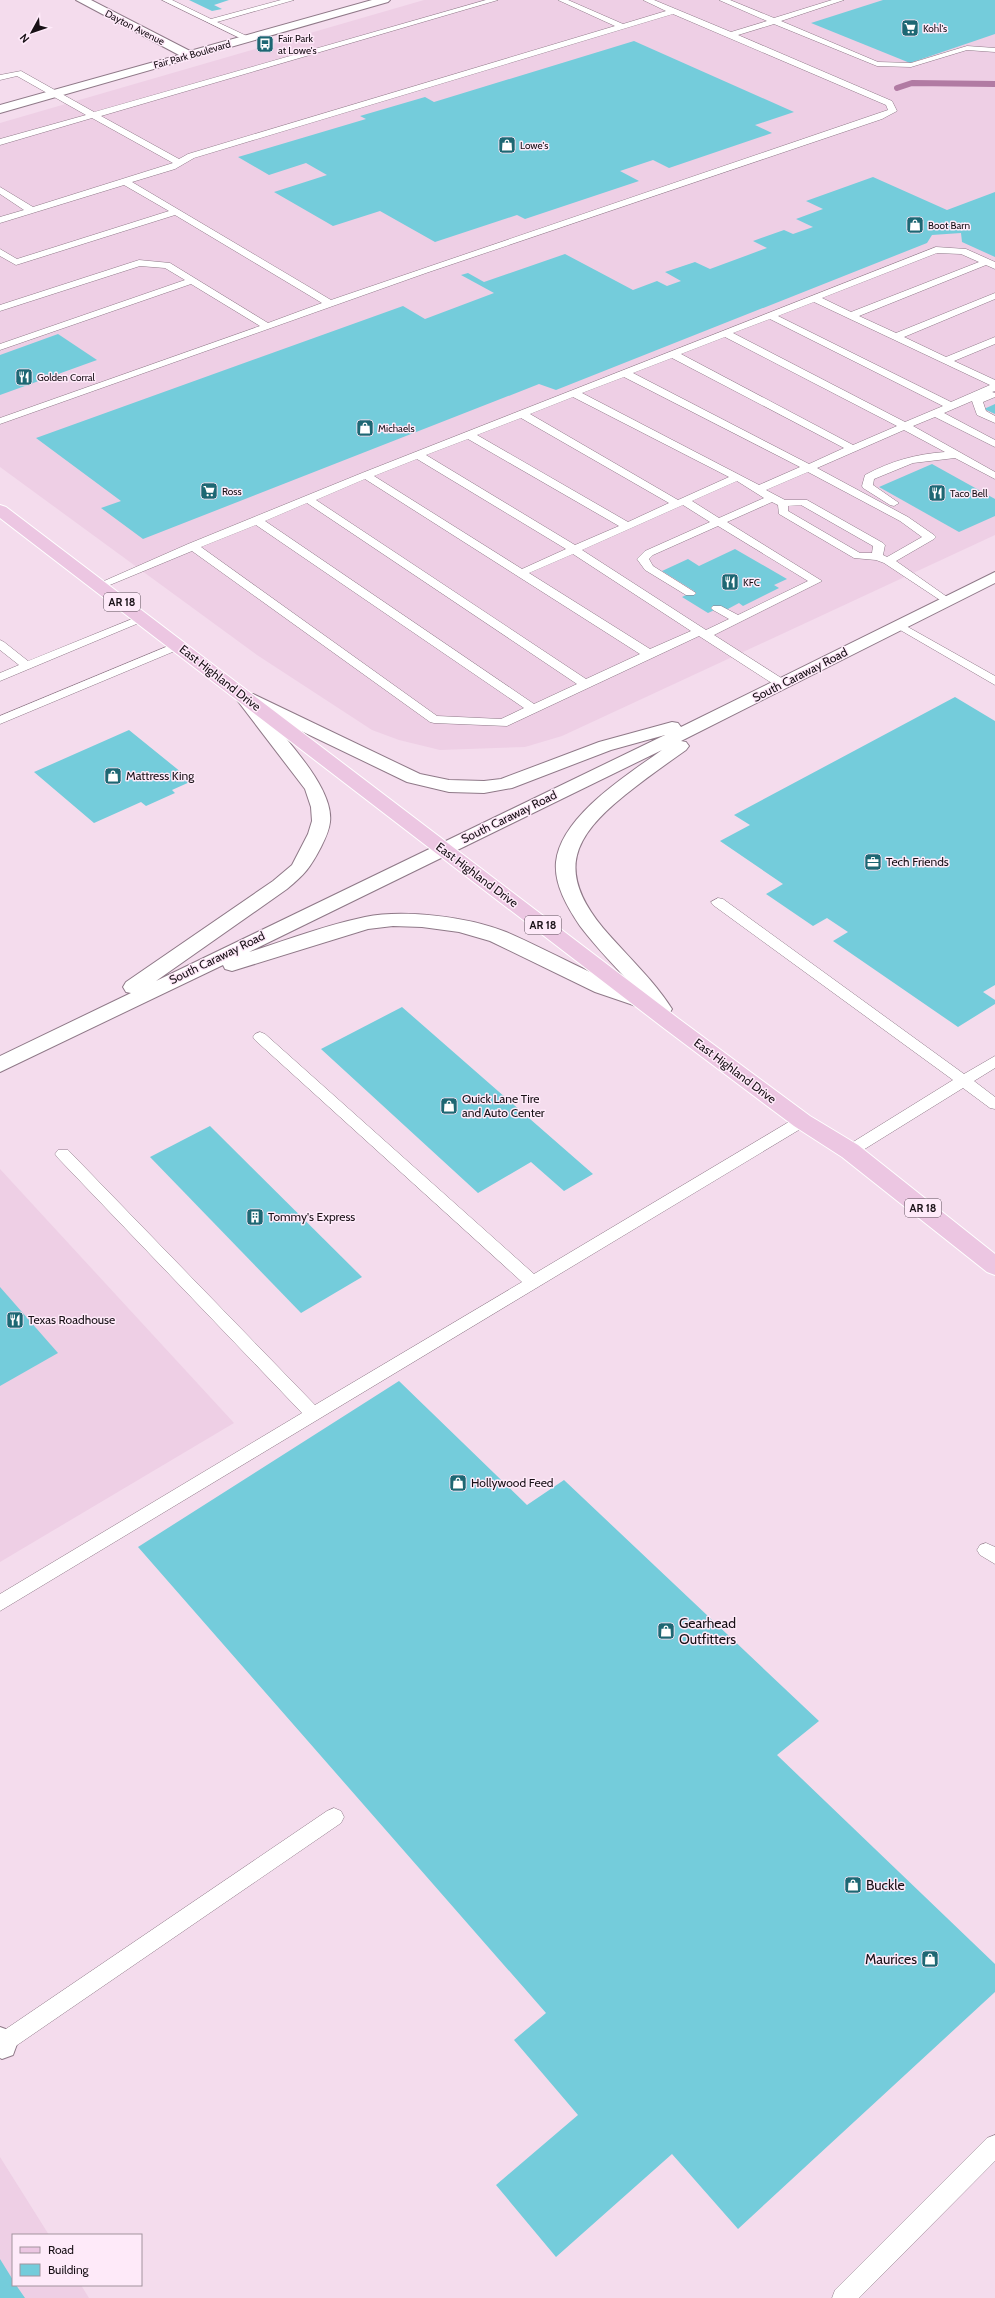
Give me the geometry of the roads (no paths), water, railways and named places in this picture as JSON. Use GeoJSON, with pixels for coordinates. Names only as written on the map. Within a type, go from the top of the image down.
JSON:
{"type":"FeatureCollection","features":[{"type":"Feature","properties":{"kind":"main road","name":"Dayton Avenue"},"geometry":{"type":"LineString","coordinates":[[82,0],[188,55]]}},
{"type":"Feature","properties":{"kind":"main road","name":"Fair Park Boulevard"},"geometry":{"type":"LineString","coordinates":[[0,109],[384,0]]}},
{"type":"Feature","properties":{"kind":"main road","name":"East Highland Drive"},"geometry":{"type":"LineString","coordinates":[[0,510],[101,585],[243,696],[672,1024],[802,1121],[850,1151],[995,1266]]}},
{"type":"Feature","properties":{"kind":"main road","name":"South Caraway Road"},"geometry":{"type":"LineString","coordinates":[[0,1064],[730,710],[995,577]]}},
{"type":"Feature","properties":{"kind":"main road"},"geometry":{"type":"LineString","coordinates":[[243,696],[414,778],[443,785],[467,787],[510,782],[605,746],[730,710]]}},
{"type":"Feature","properties":{"kind":"main road"},"geometry":{"type":"LineString","coordinates":[[77,1026],[280,885],[300,868],[318,834],[321,821],[320,807],[314,788],[243,696]]}},
{"type":"Feature","properties":{"kind":"main road"},"geometry":{"type":"LineString","coordinates":[[672,1024],[651,993],[588,922],[574,900],[566,877],[568,847],[575,833],[591,814],[605,802],[730,710]]}},
{"type":"Feature","properties":{"kind":"main road"},"geometry":{"type":"LineString","coordinates":[[77,1026],[188,979],[366,923],[393,920],[459,926],[497,936],[572,971],[602,987],[642,1001]]}},
{"type":"Feature","properties":{"kind":"lane"},"geometry":{"type":"LineString","coordinates":[[166,0],[246,39]]}},
{"type":"Feature","properties":{"kind":"lane"},"geometry":{"type":"LineString","coordinates":[[184,0],[203,10],[200,17]]}},
{"type":"Feature","properties":{"kind":"lane"},"geometry":{"type":"LineString","coordinates":[[210,22],[290,0]]}},
{"type":"Feature","properties":{"kind":"lane"},"geometry":{"type":"LineString","coordinates":[[0,142],[494,0]]}},
{"type":"Feature","properties":{"kind":"lane"},"geometry":{"type":"LineString","coordinates":[[562,0],[622,26]]}},
{"type":"Feature","properties":{"kind":"lane"},"geometry":{"type":"LineString","coordinates":[[0,421],[330,304],[893,111],[889,103],[647,0]]}},
{"type":"Feature","properties":{"kind":"lane"},"geometry":{"type":"LineString","coordinates":[[723,0],[877,64],[911,65],[967,48],[995,50]]}},
{"type":"Feature","properties":{"kind":"lane"},"geometry":{"type":"LineString","coordinates":[[732,35],[840,0]]}},
{"type":"Feature","properties":{"kind":"lane"},"geometry":{"type":"LineString","coordinates":[[0,220],[179,163],[191,156],[673,11]]}},
{"type":"Feature","properties":{"kind":"lane"},"geometry":{"type":"LineString","coordinates":[[0,78],[18,73],[179,163]]}},
{"type":"Feature","properties":{"kind":"lane"},"geometry":{"type":"LineString","coordinates":[[124,181],[330,304]]}},
{"type":"Feature","properties":{"kind":"lane"},"geometry":{"type":"LineString","coordinates":[[0,190],[31,210]]}},
{"type":"Feature","properties":{"kind":"lane"},"geometry":{"type":"LineString","coordinates":[[0,252],[16,262],[176,212]]}},
{"type":"Feature","properties":{"kind":"lane"},"geometry":{"type":"LineString","coordinates":[[101,585],[366,475],[936,250],[963,251],[991,264]]}},
{"type":"Feature","properties":{"kind":"lane"},"geometry":{"type":"LineString","coordinates":[[0,308],[139,263],[167,265],[268,326]]}},
{"type":"Feature","properties":{"kind":"lane"},"geometry":{"type":"LineString","coordinates":[[850,316],[991,264]]}},
{"type":"Feature","properties":{"kind":"lane"},"geometry":{"type":"LineString","coordinates":[[0,347],[193,280]]}},
{"type":"Feature","properties":{"kind":"lane"},"geometry":{"type":"LineString","coordinates":[[896,337],[995,296]]}},
{"type":"Feature","properties":{"kind":"lane"},"geometry":{"type":"LineString","coordinates":[[814,298],[995,384]]}},
{"type":"Feature","properties":{"kind":"lane"},"geometry":{"type":"LineString","coordinates":[[770,316],[951,406]]}},
{"type":"Feature","properties":{"kind":"lane"},"geometry":{"type":"LineString","coordinates":[[725,333],[905,426],[995,476]]}},
{"type":"Feature","properties":{"kind":"lane"},"geometry":{"type":"LineString","coordinates":[[946,361],[995,340]]}},
{"type":"Feature","properties":{"kind":"lane"},"geometry":{"type":"LineString","coordinates":[[673,354],[853,449]]}},
{"type":"Feature","properties":{"kind":"lane"},"geometry":{"type":"LineString","coordinates":[[625,373],[904,519],[930,538],[882,559]]}},
{"type":"Feature","properties":{"kind":"lane"},"geometry":{"type":"LineString","coordinates":[[759,489],[995,387]]}},
{"type":"Feature","properties":{"kind":"lane"},"geometry":{"type":"LineString","coordinates":[[995,392],[977,402],[981,413],[995,420]]}},
{"type":"Feature","properties":{"kind":"lane"},"geometry":{"type":"LineString","coordinates":[[573,393],[738,477],[777,500],[783,512],[858,556],[882,559],[946,601]]}},
{"type":"Feature","properties":{"kind":"lane"},"geometry":{"type":"LineString","coordinates":[[936,413],[995,444]]}},
{"type":"Feature","properties":{"kind":"lane"},"geometry":{"type":"LineString","coordinates":[[192,546],[434,719],[504,723],[649,654],[737,619],[816,581],[719,523],[522,414]]}},
{"type":"Feature","properties":{"kind":"lane"},"geometry":{"type":"LineString","coordinates":[[469,435],[628,526]]}},
{"type":"Feature","properties":{"kind":"lane"},"geometry":{"type":"LineString","coordinates":[[418,455],[575,550],[782,684]]}},
{"type":"Feature","properties":{"kind":"lane"},"geometry":{"type":"LineString","coordinates":[[904,519],[902,509],[867,486],[869,478],[893,464],[924,456],[958,455]]}},
{"type":"Feature","properties":{"kind":"lane"},"geometry":{"type":"LineString","coordinates":[[366,475],[649,654]]}},
{"type":"Feature","properties":{"kind":"lane"},"geometry":{"type":"LineString","coordinates":[[521,573],[738,477]]}},
{"type":"Feature","properties":{"kind":"lane"},"geometry":{"type":"LineString","coordinates":[[308,499],[585,684]]}},
{"type":"Feature","properties":{"kind":"lane"},"geometry":{"type":"LineString","coordinates":[[690,593],[649,568],[644,559],[649,553],[777,500],[803,502],[880,545],[882,559]]}},
{"type":"Feature","properties":{"kind":"lane"},"geometry":{"type":"LineString","coordinates":[[256,520],[533,709]]}},
{"type":"Feature","properties":{"kind":"lane"},"geometry":{"type":"LineString","coordinates":[[717,608],[737,619]]}},
{"type":"Feature","properties":{"kind":"lane"},"geometry":{"type":"LineString","coordinates":[[0,677],[142,618]]}},
{"type":"Feature","properties":{"kind":"lane"},"geometry":{"type":"LineString","coordinates":[[898,625],[995,681]]}},
{"type":"Feature","properties":{"kind":"lane"},"geometry":{"type":"LineString","coordinates":[[0,644],[27,666]]}},
{"type":"Feature","properties":{"kind":"lane"},"geometry":{"type":"LineString","coordinates":[[0,720],[178,646]]}},
{"type":"Feature","properties":{"kind":"lane"},"geometry":{"type":"LineString","coordinates":[[718,902],[995,1104]]}},
{"type":"Feature","properties":{"kind":"lane"},"geometry":{"type":"LineString","coordinates":[[260,1037],[534,1283]]}},
{"type":"Feature","properties":{"kind":"lane"},"geometry":{"type":"LineString","coordinates":[[850,1151],[995,1061]]}},
{"type":"Feature","properties":{"kind":"lane"},"geometry":{"type":"LineString","coordinates":[[2,1598],[314,1415],[802,1121]]}},
{"type":"Feature","properties":{"kind":"lane"},"geometry":{"type":"LineString","coordinates":[[63,1154],[314,1415]]}},
{"type":"Feature","properties":{"kind":"lane"},"geometry":{"type":"LineString","coordinates":[[0,2044],[334,1817]]}},
{"type":"Feature","properties":{"kind":"lane"},"geometry":{"type":"LineString","coordinates":[[843,2298],[995,2146]]}},
{"type":"Feature","properties":{"kind":"waterway"},"geometry":{"type":"LineString","coordinates":[[897,88],[912,83],[995,84]]}},
{"type":"Feature","properties":{"kind":"place","name":"Kohl's"},"geometry":{"type":"Point","coordinates":[910,28]}},
{"type":"Feature","properties":{"kind":"place","name":"Fair Park at Lowe's"},"geometry":{"type":"Point","coordinates":[265,44]}},
{"type":"Feature","properties":{"kind":"place","name":"Lowe's"},"geometry":{"type":"Point","coordinates":[507,145]}},
{"type":"Feature","properties":{"kind":"place","name":"Boot Barn"},"geometry":{"type":"Point","coordinates":[915,225]}},
{"type":"Feature","properties":{"kind":"place","name":"Golden Corral"},"geometry":{"type":"Point","coordinates":[24,377]}},
{"type":"Feature","properties":{"kind":"place","name":"Michaels"},"geometry":{"type":"Point","coordinates":[365,428]}},
{"type":"Feature","properties":{"kind":"place","name":"Ross"},"geometry":{"type":"Point","coordinates":[209,491]}},
{"type":"Feature","properties":{"kind":"place","name":"Taco Bell"},"geometry":{"type":"Point","coordinates":[937,493]}},
{"type":"Feature","properties":{"kind":"place","name":"KFC"},"geometry":{"type":"Point","coordinates":[730,582]}},
{"type":"Feature","properties":{"kind":"place","name":"Mattress King"},"geometry":{"type":"Point","coordinates":[113,776]}},
{"type":"Feature","properties":{"kind":"place","name":"Tech Friends"},"geometry":{"type":"Point","coordinates":[873,862]}},
{"type":"Feature","properties":{"kind":"place","name":"Quick Lane Tire and Auto Center"},"geometry":{"type":"Point","coordinates":[449,1106]}},
{"type":"Feature","properties":{"kind":"place","name":"Tommy's Express"},"geometry":{"type":"Point","coordinates":[255,1217]}},
{"type":"Feature","properties":{"kind":"place","name":"Texas Roadhouse"},"geometry":{"type":"Point","coordinates":[15,1320]}},
{"type":"Feature","properties":{"kind":"place","name":"Hollywood Feed"},"geometry":{"type":"Point","coordinates":[458,1483]}},
{"type":"Feature","properties":{"kind":"place","name":"Gearhead Outfitters"},"geometry":{"type":"Point","coordinates":[666,1631]}},
{"type":"Feature","properties":{"kind":"place","name":"Buckle"},"geometry":{"type":"Point","coordinates":[853,1885]}},
{"type":"Feature","properties":{"kind":"place","name":"Maurices"},"geometry":{"type":"Point","coordinates":[930,1959]}}]}
